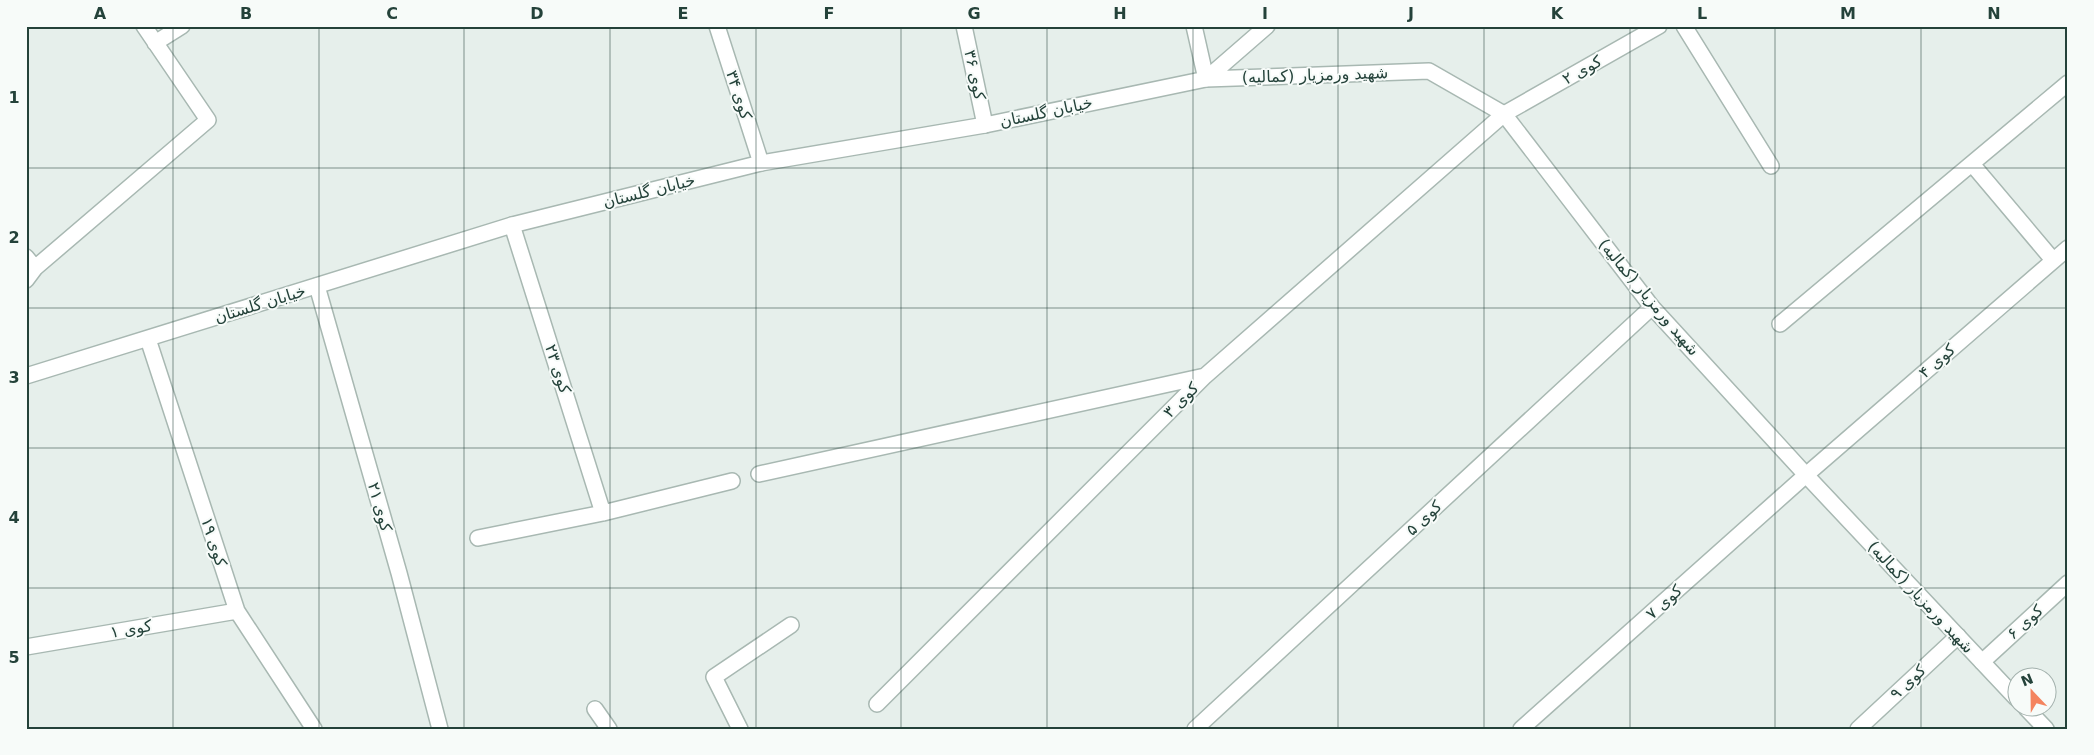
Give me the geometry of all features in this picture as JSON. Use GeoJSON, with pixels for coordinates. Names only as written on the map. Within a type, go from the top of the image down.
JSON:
{"type":"FeatureCollection","features":[{"type":"Feature","properties":{"kind":"street"},"geometry":{"type":"LineString","coordinates":[[29,268],[208,120],[144,26]]}},
{"type":"Feature","properties":{"kind":"street"},"geometry":{"type":"LineString","coordinates":[[155,43],[182,26]]}},
{"type":"Feature","properties":{"kind":"street","name":"کوی ۳۴"},"geometry":{"type":"LineString","coordinates":[[717,26],[761,163]]}},
{"type":"Feature","properties":{"kind":"street","name":"کوی ۳۶"},"geometry":{"type":"LineString","coordinates":[[964,26],[985,125]]}},
{"type":"Feature","properties":{"kind":"street"},"geometry":{"type":"LineString","coordinates":[[1194,26],[1206,80],[1267,26]]}},
{"type":"Feature","properties":{"kind":"street","name":"کوی ۲"},"geometry":{"type":"LineString","coordinates":[[1504,114],[1660,26]]}},
{"type":"Feature","properties":{"kind":"street"},"geometry":{"type":"LineString","coordinates":[[1684,26],[1772,166]]}},
{"type":"Feature","properties":{"kind":"street","name":"شهید ورمزیار (کمالیه)"},"geometry":{"type":"LineString","coordinates":[[1206,80],[1429,71],[1504,114],[1652,307],[1806,475],[2006,687]]}},
{"type":"Feature","properties":{"kind":"street","name":"خیابان گلستان"},"geometry":{"type":"LineString","coordinates":[[26,376],[512,226],[761,163],[985,125],[1206,80]]}},
{"type":"Feature","properties":{"kind":"street"},"geometry":{"type":"LineString","coordinates":[[1780,324],[2068,83]]}},
{"type":"Feature","properties":{"kind":"street","name":"کوی ۳"},"geometry":{"type":"LineString","coordinates":[[877,704],[1205,376],[1504,114]]}},
{"type":"Feature","properties":{"kind":"street"},"geometry":{"type":"LineString","coordinates":[[1972,164],[2053,260]]}},
{"type":"Feature","properties":{"kind":"street","name":"کوی ۲۳"},"geometry":{"type":"LineString","coordinates":[[512,226],[604,513]]}},
{"type":"Feature","properties":{"kind":"street","name":"کوی ۴"},"geometry":{"type":"LineString","coordinates":[[1806,475],[2068,248]]}},
{"type":"Feature","properties":{"kind":"street","name":"کوی ۲۱"},"geometry":{"type":"LineString","coordinates":[[317,286],[399,573],[440,729]]}},
{"type":"Feature","properties":{"kind":"street","name":"کوی ۵"},"geometry":{"type":"LineString","coordinates":[[1195,729],[1652,307]]}},
{"type":"Feature","properties":{"kind":"street","name":"کوی ۱۹"},"geometry":{"type":"LineString","coordinates":[[148,339],[237,611],[314,729]]}},
{"type":"Feature","properties":{"kind":"street"},"geometry":{"type":"LineString","coordinates":[[759,474],[1205,376]]}},
{"type":"Feature","properties":{"kind":"street","name":"کوی ۷"},"geometry":{"type":"LineString","coordinates":[[1521,729],[1806,475]]}},
{"type":"Feature","properties":{"kind":"street"},"geometry":{"type":"LineString","coordinates":[[478,538],[604,513],[732,481]]}},
{"type":"Feature","properties":{"kind":"street","name":"کوی ۶"},"geometry":{"type":"LineString","coordinates":[[1982,662],[2068,583]]}},
{"type":"Feature","properties":{"kind":"street","name":"کوی ۱"},"geometry":{"type":"LineString","coordinates":[[26,647],[237,611]]}},
{"type":"Feature","properties":{"kind":"street"},"geometry":{"type":"LineString","coordinates":[[740,729],[714,676],[791,625]]}},
{"type":"Feature","properties":{"kind":"street","name":"کوی ۹"},"geometry":{"type":"LineString","coordinates":[[1858,729],[1958,636]]}},
{"type":"Feature","properties":{"kind":"street"},"geometry":{"type":"LineString","coordinates":[[596,709],[609,729]]}},
{"type":"Feature","properties":{"kind":"street"},"geometry":{"type":"LineString","coordinates":[[2036,718],[2046,729]]}}]}
